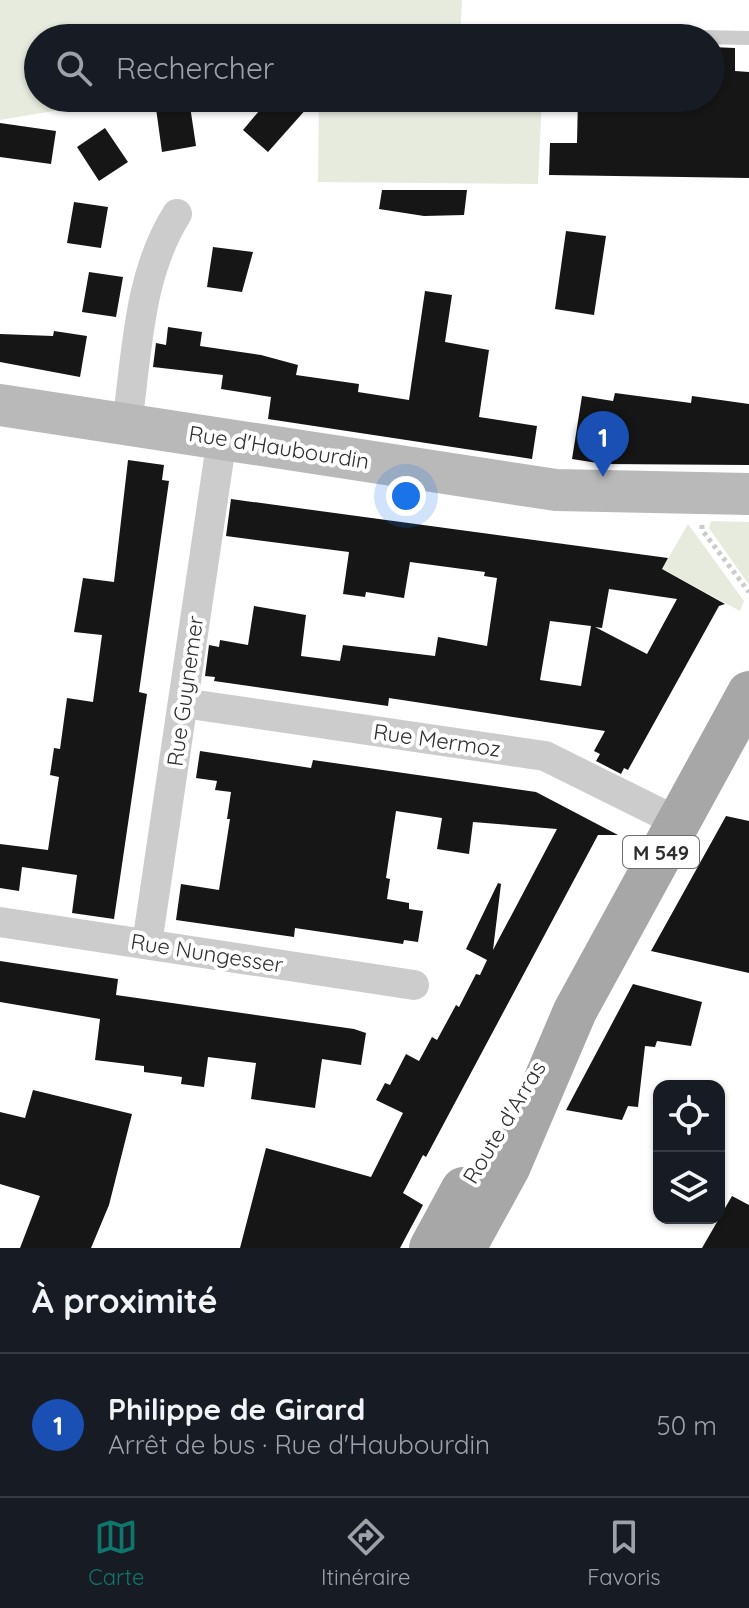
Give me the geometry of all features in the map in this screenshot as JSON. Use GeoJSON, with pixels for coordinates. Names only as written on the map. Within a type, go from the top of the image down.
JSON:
{"type":"FeatureCollection","features":[{"type":"Feature","properties":{"kind":"main road","name":"Rue d'Haubourdin"},"geometry":{"type":"LineString","coordinates":[[0,405],[556,490],[749,494]]}},
{"type":"Feature","properties":{"kind":"main road","name":"M 549"},"geometry":{"type":"LineString","coordinates":[[453,1245],[508,1168],[575,1011],[749,693]]}},
{"type":"Feature","properties":{"kind":"street"},"geometry":{"type":"LineString","coordinates":[[127,424],[148,280],[162,238],[177,214]]}},
{"type":"Feature","properties":{"kind":"street","name":"Rue Guynemer"},"geometry":{"type":"LineString","coordinates":[[147,944],[222,438]]}},
{"type":"Feature","properties":{"kind":"street","name":"Rue Mermoz"},"geometry":{"type":"LineString","coordinates":[[183,703],[545,756],[678,822]]}},
{"type":"Feature","properties":{"kind":"street","name":"Rue Nungesser"},"geometry":{"type":"LineString","coordinates":[[0,922],[414,985]]}},
{"type":"Feature","properties":{"kind":"lane"},"geometry":{"type":"LineString","coordinates":[[725,38],[749,38]]}},
{"type":"Feature","properties":{"kind":"path"},"geometry":{"type":"LineString","coordinates":[[702,523],[702,530],[749,592]]}},
{"type":"Feature","properties":{"kind":"shaded area"},"geometry":{"type":"Polygon","coordinates":[[[0,0],[462,0],[461,24],[24,24],[24,112],[48,112],[0,120],[0,0]]]}},
{"type":"Feature","properties":{"kind":"shaded area"},"geometry":{"type":"Polygon","coordinates":[[[319,112],[541,112],[538,184],[318,182],[319,112]]]}},
{"type":"Feature","properties":{"kind":"shaded area"},"geometry":{"type":"Polygon","coordinates":[[[711,521],[749,522],[749,585],[709,528],[711,521]]]}},
{"type":"Feature","properties":{"kind":"shaded area"},"geometry":{"type":"Polygon","coordinates":[[[688,524],[744,601],[740,611],[662,569],[688,524]]]}},
{"type":"Feature","properties":{"kind":"building"},"geometry":{"type":"Polygon","coordinates":[[[725,48],[735,48],[735,71],[749,72],[749,178],[549,175],[550,143],[577,143],[578,112],[725,112],[725,48]]]}},
{"type":"Feature","properties":{"kind":"building"},"geometry":{"type":"Polygon","coordinates":[[[157,112],[191,112],[196,146],[162,152],[157,112]]]}},
{"type":"Feature","properties":{"kind":"building"},"geometry":{"type":"Polygon","coordinates":[[[258,112],[304,112],[268,152],[243,130],[258,112]]]}},
{"type":"Feature","properties":{"kind":"building"},"geometry":{"type":"Polygon","coordinates":[[[0,123],[56,131],[51,164],[0,157],[0,123]]]}},
{"type":"Feature","properties":{"kind":"building"},"geometry":{"type":"Polygon","coordinates":[[[105,128],[128,162],[99,181],[77,147],[105,128]]]}},
{"type":"Feature","properties":{"kind":"building"},"geometry":{"type":"Polygon","coordinates":[[[382,190],[467,190],[464,215],[424,216],[379,209],[382,190]]]}},
{"type":"Feature","properties":{"kind":"building"},"geometry":{"type":"Polygon","coordinates":[[[74,202],[108,207],[101,248],[67,243],[74,202]]]}},
{"type":"Feature","properties":{"kind":"building"},"geometry":{"type":"Polygon","coordinates":[[[566,231],[606,236],[594,315],[555,309],[566,231]]]}},
{"type":"Feature","properties":{"kind":"building"},"geometry":{"type":"Polygon","coordinates":[[[213,247],[253,252],[242,292],[207,287],[213,247]]]}},
{"type":"Feature","properties":{"kind":"building"},"geometry":{"type":"Polygon","coordinates":[[[89,272],[123,277],[116,317],[82,312],[89,272]]]}},
{"type":"Feature","properties":{"kind":"building"},"geometry":{"type":"Polygon","coordinates":[[[425,291],[452,295],[445,342],[489,350],[479,417],[537,426],[532,459],[268,419],[271,397],[221,389],[223,375],[153,367],[156,343],[166,345],[168,327],[202,332],[200,346],[261,355],[298,365],[296,375],[359,384],[358,392],[409,400],[425,291]]]}},
{"type":"Feature","properties":{"kind":"building"},"geometry":{"type":"Polygon","coordinates":[[[54,331],[87,336],[80,377],[0,362],[0,334],[53,336],[54,331]]]}},
{"type":"Feature","properties":{"kind":"building"},"geometry":{"type":"Polygon","coordinates":[[[615,393],[691,403],[692,396],[749,404],[749,465],[604,464],[572,459],[582,396],[613,401],[615,393]]]}},
{"type":"Feature","properties":{"kind":"building"},"geometry":{"type":"Polygon","coordinates":[[[128,460],[164,465],[162,480],[169,481],[139,692],[147,694],[114,919],[72,913],[77,875],[22,867],[19,891],[0,888],[0,844],[48,850],[59,777],[50,775],[54,748],[60,749],[67,698],[93,702],[102,635],[74,632],[83,578],[114,582],[128,460]]]}},
{"type":"Feature","properties":{"kind":"building"},"geometry":{"type":"Polygon","coordinates":[[[231,499],[668,558],[662,569],[725,604],[719,606],[628,770],[624,768],[621,774],[596,761],[600,754],[594,751],[605,731],[389,698],[388,706],[214,681],[215,677],[205,676],[209,645],[219,647],[220,640],[248,645],[254,606],[306,615],[301,656],[340,661],[343,645],[435,656],[438,637],[487,646],[497,578],[484,576],[485,572],[410,562],[404,598],[366,592],[365,597],[343,594],[349,552],[226,536],[231,499]],[[609,589],[602,628],[595,627],[647,654],[677,599],[609,589]],[[550,621],[540,680],[581,686],[591,626],[550,621]]]}},
{"type":"Feature","properties":{"kind":"building"},"geometry":{"type":"Polygon","coordinates":[[[200,751],[311,768],[313,760],[536,792],[618,835],[598,835],[426,1157],[423,1155],[403,1193],[423,1205],[400,1248],[240,1248],[266,1148],[371,1177],[403,1113],[376,1100],[385,1083],[390,1085],[406,1054],[419,1061],[432,1037],[437,1040],[456,1005],[459,1007],[487,960],[466,949],[498,883],[501,884],[493,950],[557,829],[473,822],[469,854],[437,849],[442,818],[396,811],[386,878],[390,879],[387,899],[409,903],[409,909],[423,911],[418,942],[404,940],[403,944],[295,928],[294,937],[176,920],[181,884],[219,890],[230,819],[227,819],[231,792],[215,790],[217,781],[196,778],[200,751]]]}},
{"type":"Feature","properties":{"kind":"building"},"geometry":{"type":"Polygon","coordinates":[[[726,816],[749,821],[749,973],[651,951],[726,816]]]}},
{"type":"Feature","properties":{"kind":"building"},"geometry":{"type":"Polygon","coordinates":[[[0,961],[118,979],[116,995],[354,1029],[366,1033],[361,1065],[322,1059],[315,1108],[251,1099],[256,1063],[208,1057],[204,1087],[181,1084],[182,1077],[144,1072],[144,1066],[95,1060],[100,1019],[0,1002],[0,961]]]}},
{"type":"Feature","properties":{"kind":"building"},"geometry":{"type":"Polygon","coordinates":[[[633,984],[702,1002],[691,1046],[657,1041],[655,1047],[645,1046],[638,1107],[628,1106],[622,1120],[566,1110],[633,984]]]}},
{"type":"Feature","properties":{"kind":"building"},"geometry":{"type":"Polygon","coordinates":[[[33,1090],[132,1114],[109,1205],[91,1248],[20,1248],[40,1196],[0,1184],[0,1112],[25,1118],[33,1090]]]}},
{"type":"Feature","properties":{"kind":"building"},"geometry":{"type":"Polygon","coordinates":[[[732,1196],[749,1205],[749,1248],[702,1248],[716,1224],[725,1224],[725,1208],[732,1196]]]}},
{"type":"Feature","properties":{"kind":"place","name":"Philippe de Girard"},"geometry":{"type":"Point","coordinates":[603,477]}}]}
